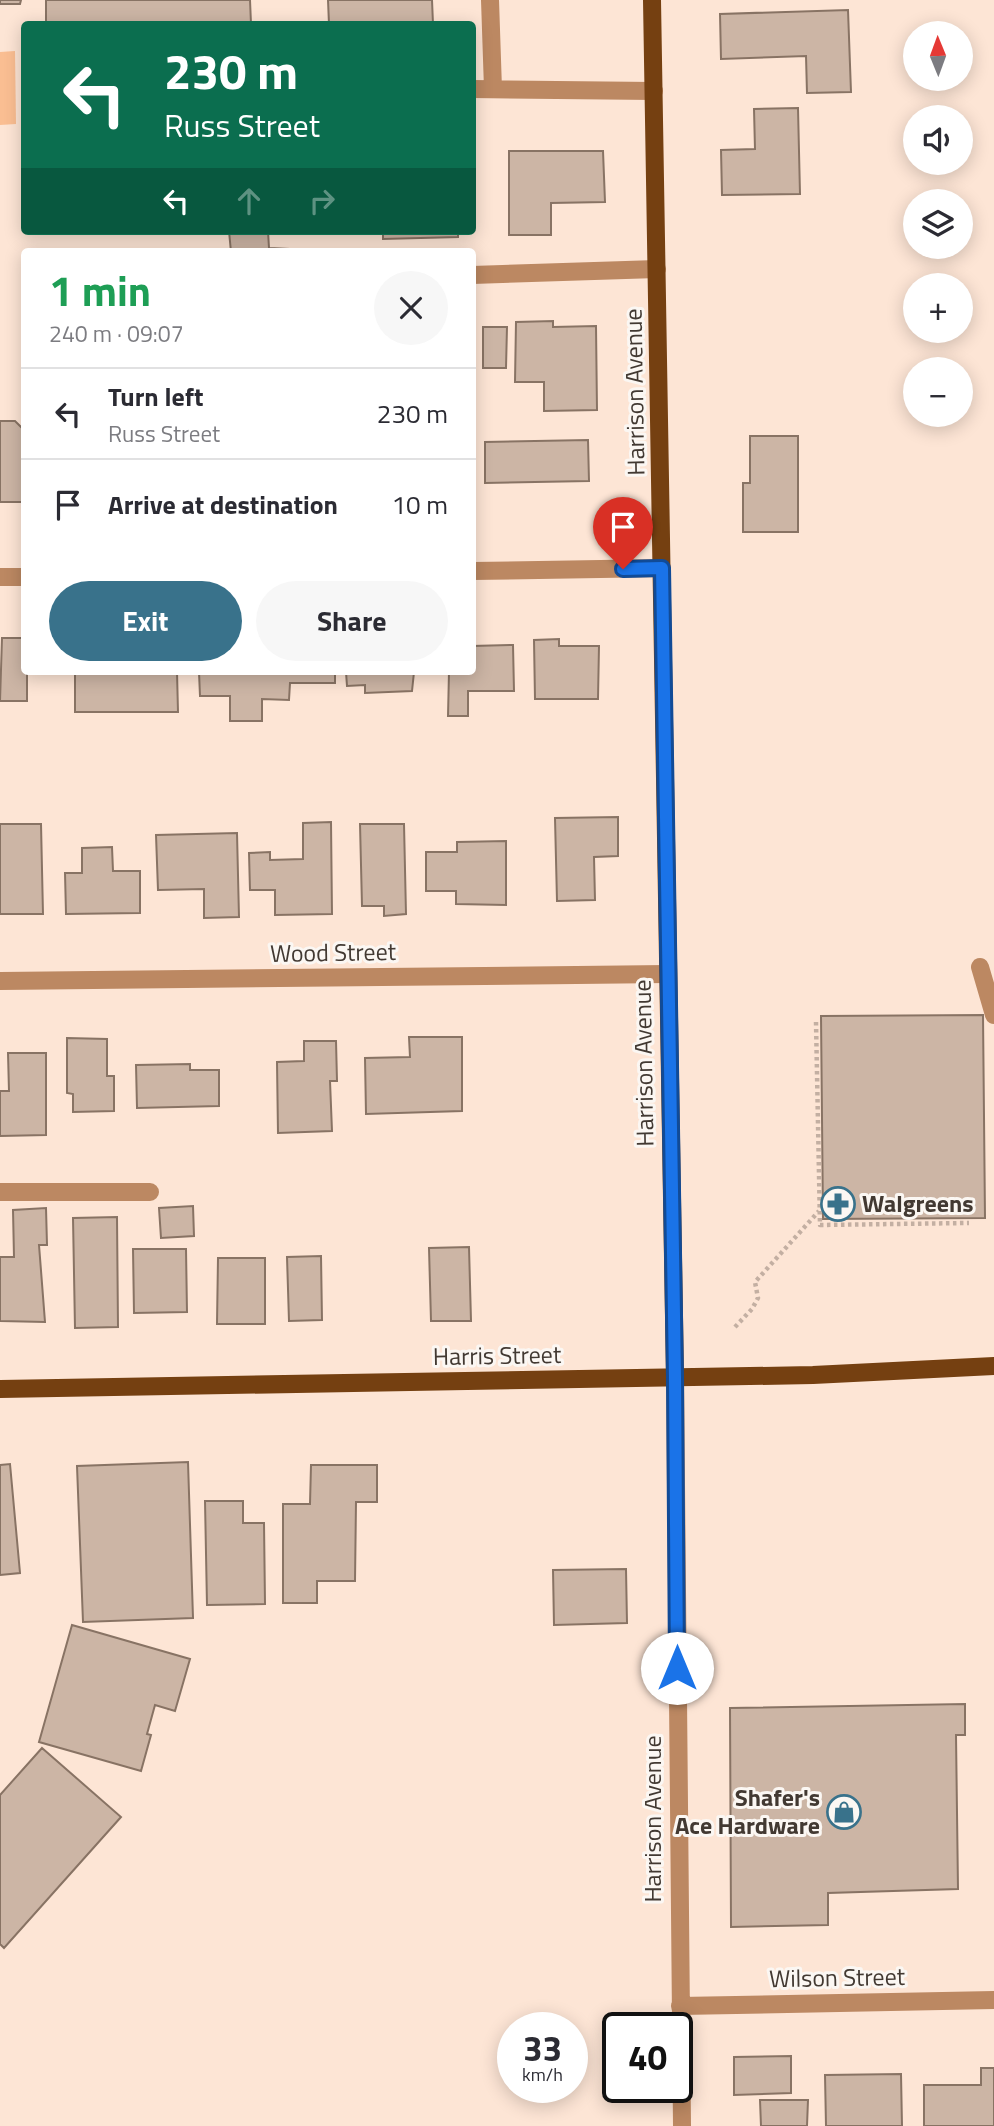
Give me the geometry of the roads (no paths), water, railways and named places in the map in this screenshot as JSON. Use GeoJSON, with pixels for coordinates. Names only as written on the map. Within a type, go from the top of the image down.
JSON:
{"type":"FeatureCollection","features":[{"type":"Feature","properties":{"kind":"main road","name":"Harrison Avenue"},"geometry":{"type":"LineString","coordinates":[[652,0],[675,1377]]}},
{"type":"Feature","properties":{"kind":"main road","name":"Harris Street"},"geometry":{"type":"LineString","coordinates":[[0,1389],[813,1375],[994,1366]]}},
{"type":"Feature","properties":{"kind":"street"},"geometry":{"type":"LineString","coordinates":[[491,0],[493,89]]}},
{"type":"Feature","properties":{"kind":"street"},"geometry":{"type":"LineString","coordinates":[[476,89],[654,91]]}},
{"type":"Feature","properties":{"kind":"street"},"geometry":{"type":"LineString","coordinates":[[476,275],[657,269]]}},
{"type":"Feature","properties":{"kind":"street"},"geometry":{"type":"LineString","coordinates":[[476,571],[662,568]]}},
{"type":"Feature","properties":{"kind":"street"},"geometry":{"type":"LineString","coordinates":[[0,577],[21,577]]}},
{"type":"Feature","properties":{"kind":"street"},"geometry":{"type":"LineString","coordinates":[[979,967],[994,1015]]}},
{"type":"Feature","properties":{"kind":"street","name":"Wood Street"},"geometry":{"type":"LineString","coordinates":[[0,981],[667,974]]}},
{"type":"Feature","properties":{"kind":"street"},"geometry":{"type":"LineString","coordinates":[[0,1192],[150,1192]]}},
{"type":"Feature","properties":{"kind":"street","name":"Harrison Avenue"},"geometry":{"type":"LineString","coordinates":[[675,1377],[682,2126]]}},
{"type":"Feature","properties":{"kind":"street","name":"Wilson Street"},"geometry":{"type":"LineString","coordinates":[[680,2006],[994,2000]]}},
{"type":"Feature","properties":{"kind":"place","name":"Walgreens"},"geometry":{"type":"Point","coordinates":[838,1204]}},
{"type":"Feature","properties":{"kind":"place","name":"Shafer's Ace Hardware"},"geometry":{"type":"Point","coordinates":[844,1812]}}]}
